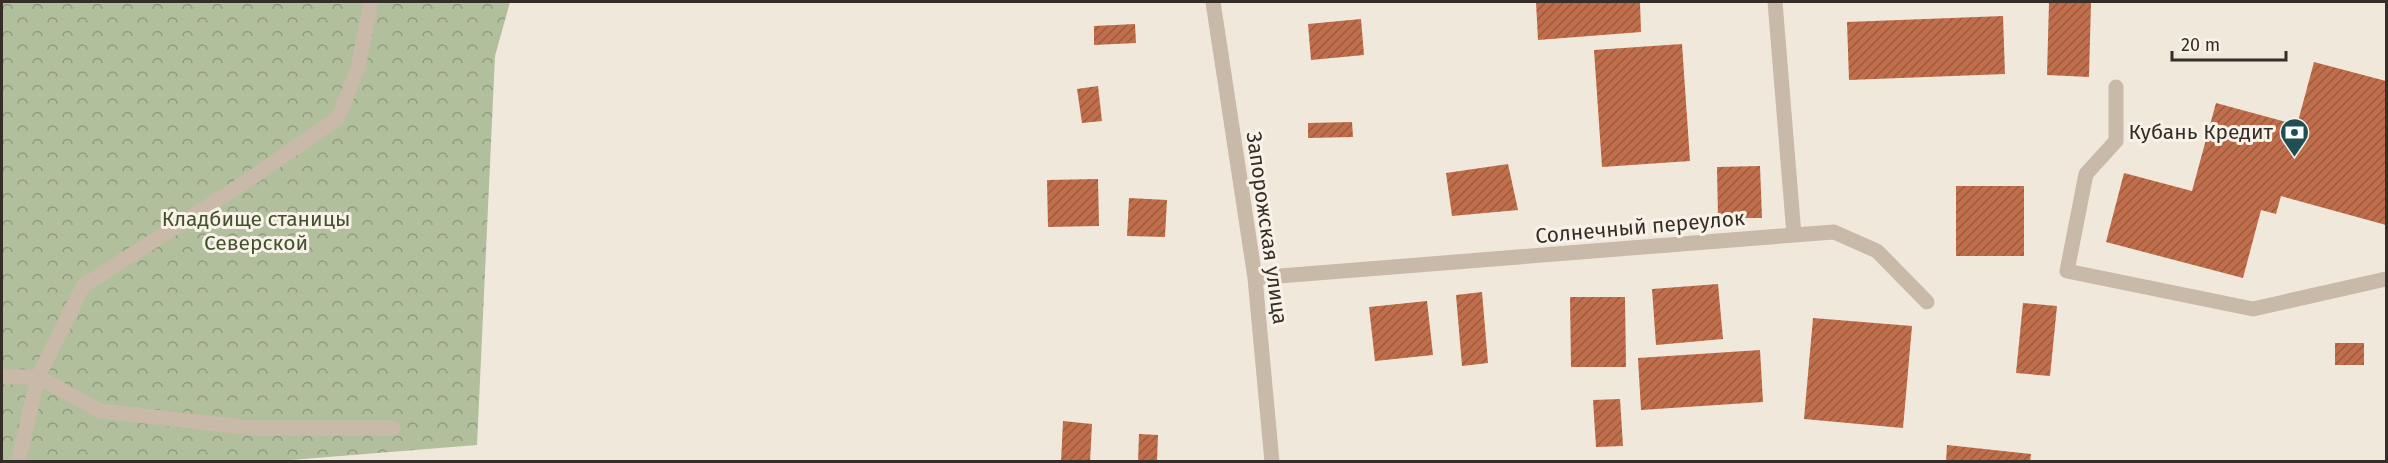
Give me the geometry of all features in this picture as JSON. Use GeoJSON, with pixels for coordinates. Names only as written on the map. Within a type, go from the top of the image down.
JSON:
{"type":"FeatureCollection","features":[{"type":"Feature","properties":{"kind":"street"},"geometry":{"type":"LineString","coordinates":[[18,462],[38,377],[83,286],[247,181],[338,118],[358,68],[370,2]]}},
{"type":"Feature","properties":{"kind":"street","name":"Запорожская улица"},"geometry":{"type":"LineString","coordinates":[[1213,2],[1255,278],[1272,462]]}},
{"type":"Feature","properties":{"kind":"street"},"geometry":{"type":"LineString","coordinates":[[1775,2],[1794,236]]}},
{"type":"Feature","properties":{"kind":"street"},"geometry":{"type":"LineString","coordinates":[[2116,87],[2116,141],[2086,174],[2067,271],[2253,309],[2386,279]]}},
{"type":"Feature","properties":{"kind":"street","name":"Солнечный переулок"},"geometry":{"type":"LineString","coordinates":[[1255,278],[1834,232],[1876,251],[1927,302]]}},
{"type":"Feature","properties":{"kind":"street"},"geometry":{"type":"LineString","coordinates":[[2,376],[38,377],[100,411],[253,428],[393,428]]}},
{"type":"Feature","properties":{"kind":"green space","name":"Кладбище станицы Северской"},"geometry":{"type":"Polygon","coordinates":[[[2,2],[510,2],[495,56],[477,445],[266,462],[2,461],[2,2]]]}},
{"type":"Feature","properties":{"kind":"building"},"geometry":{"type":"Polygon","coordinates":[[[1536,2],[1640,2],[1641,32],[1538,40],[1536,2]]]}},
{"type":"Feature","properties":{"kind":"building"},"geometry":{"type":"Polygon","coordinates":[[[2049,2],[2091,2],[2089,77],[2047,75],[2049,2]]]}},
{"type":"Feature","properties":{"kind":"building"},"geometry":{"type":"Polygon","coordinates":[[[2003,16],[2005,74],[1849,80],[1847,22],[2003,16]]]}},
{"type":"Feature","properties":{"kind":"building"},"geometry":{"type":"Polygon","coordinates":[[[1361,19],[1364,55],[1311,60],[1308,24],[1361,19]]]}},
{"type":"Feature","properties":{"kind":"building"},"geometry":{"type":"Polygon","coordinates":[[[1135,24],[1136,43],[1094,45],[1094,26],[1135,24]]]}},
{"type":"Feature","properties":{"kind":"building"},"geometry":{"type":"Polygon","coordinates":[[[1682,44],[1690,161],[1602,167],[1594,50],[1682,44]]]}},
{"type":"Feature","properties":{"kind":"building","name":"Кубань Кредит"},"geometry":{"type":"Polygon","coordinates":[[[2314,62],[2386,81],[2386,225],[2281,196],[2276,214],[2261,210],[2243,278],[2106,242],[2124,173],[2192,191],[2216,103],[2297,125],[2314,62]]]}},
{"type":"Feature","properties":{"kind":"building"},"geometry":{"type":"Polygon","coordinates":[[[1098,86],[1102,121],[1082,123],[1077,89],[1098,86]]]}},
{"type":"Feature","properties":{"kind":"building"},"geometry":{"type":"Polygon","coordinates":[[[1352,122],[1353,137],[1308,138],[1308,123],[1352,122]]]}},
{"type":"Feature","properties":{"kind":"building"},"geometry":{"type":"Polygon","coordinates":[[[1508,164],[1518,210],[1452,216],[1446,173],[1508,164]]]}},
{"type":"Feature","properties":{"kind":"building"},"geometry":{"type":"Polygon","coordinates":[[[1760,166],[1762,218],[1718,218],[1717,167],[1760,166]]]}},
{"type":"Feature","properties":{"kind":"building"},"geometry":{"type":"Polygon","coordinates":[[[1098,179],[1099,226],[1048,227],[1047,180],[1098,179]]]}},
{"type":"Feature","properties":{"kind":"building"},"geometry":{"type":"Polygon","coordinates":[[[1956,186],[2024,186],[2024,256],[1956,256],[1956,186]]]}},
{"type":"Feature","properties":{"kind":"building"},"geometry":{"type":"Polygon","coordinates":[[[1129,198],[1167,200],[1165,237],[1127,236],[1129,198]]]}},
{"type":"Feature","properties":{"kind":"building"},"geometry":{"type":"Polygon","coordinates":[[[1718,284],[1723,339],[1656,345],[1652,289],[1718,284]]]}},
{"type":"Feature","properties":{"kind":"building"},"geometry":{"type":"Polygon","coordinates":[[[1482,292],[1488,363],[1462,366],[1456,295],[1482,292]]]}},
{"type":"Feature","properties":{"kind":"building"},"geometry":{"type":"Polygon","coordinates":[[[1570,297],[1625,297],[1626,367],[1571,367],[1570,297]]]}},
{"type":"Feature","properties":{"kind":"building"},"geometry":{"type":"Polygon","coordinates":[[[1427,301],[1433,355],[1375,361],[1369,307],[1427,301]]]}},
{"type":"Feature","properties":{"kind":"building"},"geometry":{"type":"Polygon","coordinates":[[[2023,303],[2057,306],[2050,376],[2016,373],[2023,303]]]}},
{"type":"Feature","properties":{"kind":"building"},"geometry":{"type":"Polygon","coordinates":[[[1813,318],[1912,326],[1903,428],[1804,419],[1813,318]]]}},
{"type":"Feature","properties":{"kind":"building"},"geometry":{"type":"Polygon","coordinates":[[[2335,343],[2364,343],[2364,365],[2335,365],[2335,343]]]}},
{"type":"Feature","properties":{"kind":"building"},"geometry":{"type":"Polygon","coordinates":[[[1760,350],[1763,402],[1641,410],[1638,358],[1760,350]]]}},
{"type":"Feature","properties":{"kind":"building"},"geometry":{"type":"Polygon","coordinates":[[[1620,399],[1623,446],[1596,447],[1593,400],[1620,399]]]}},
{"type":"Feature","properties":{"kind":"building"},"geometry":{"type":"Polygon","coordinates":[[[1063,421],[1092,424],[1090,462],[1061,462],[1063,421]]]}},
{"type":"Feature","properties":{"kind":"building"},"geometry":{"type":"Polygon","coordinates":[[[1139,434],[1158,435],[1157,462],[1138,462],[1139,434]]]}},
{"type":"Feature","properties":{"kind":"building"},"geometry":{"type":"Polygon","coordinates":[[[1947,445],[2031,454],[2030,462],[1946,462],[1947,445]]]}},
{"type":"Feature","properties":{"kind":"place","name":"Кубань Кредит"},"geometry":{"type":"Point","coordinates":[2294,158]}}]}
